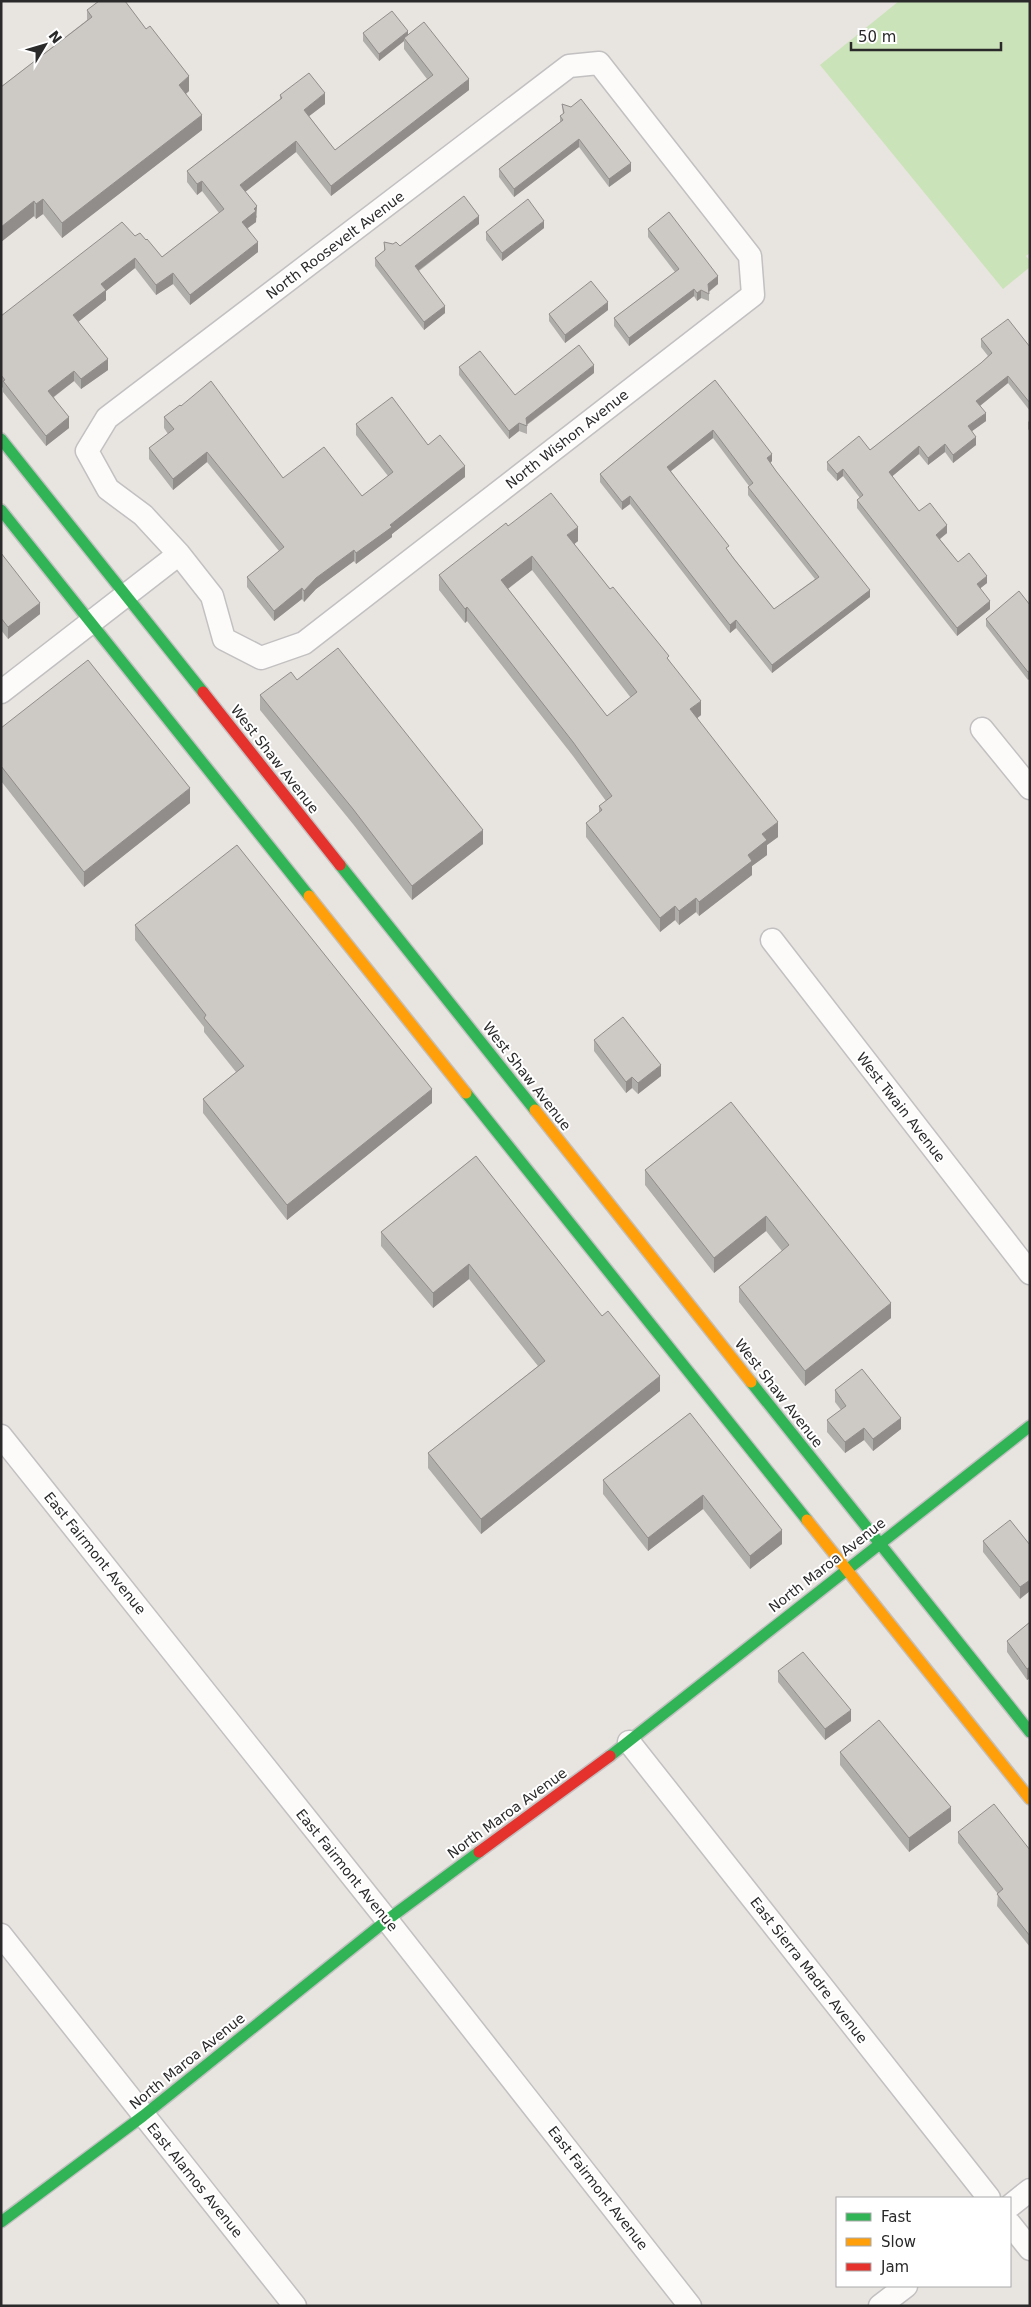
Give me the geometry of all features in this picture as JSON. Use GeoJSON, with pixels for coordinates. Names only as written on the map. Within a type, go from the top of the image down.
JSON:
{"type":"FeatureCollection","features":[{"type":"Feature","properties":{"kind":"main road","name":"West Shaw Avenue"},"geometry":{"type":"LineString","coordinates":[[1,439],[1030,1732]]}},
{"type":"Feature","properties":{"kind":"main road"},"geometry":{"type":"LineString","coordinates":[[1,510],[1030,1799]]}},
{"type":"Feature","properties":{"kind":"main road","name":"North Maroa Avenue"},"geometry":{"type":"LineString","coordinates":[[1,2222],[144,2116],[387,1920],[629,1742],[847,1568],[1030,1426]]}},
{"type":"Feature","properties":{"kind":"street","name":"North Roosevelt Avenue"},"geometry":{"type":"LineString","coordinates":[[87,452],[107,418],[569,66],[599,63]]}},
{"type":"Feature","properties":{"kind":"street","name":"North Wishon Avenue"},"geometry":{"type":"LineString","coordinates":[[87,452],[108,489],[143,515],[179,554],[212,596],[224,639],[261,658],[304,643],[753,295],[750,256],[599,63]]}},
{"type":"Feature","properties":{"kind":"street"},"geometry":{"type":"LineString","coordinates":[[1,692],[179,554]]}},
{"type":"Feature","properties":{"kind":"street"},"geometry":{"type":"LineString","coordinates":[[982,729],[1030,788]]}},
{"type":"Feature","properties":{"kind":"street","name":"West Twain Avenue"},"geometry":{"type":"LineString","coordinates":[[772,940],[1030,1274]]}},
{"type":"Feature","properties":{"kind":"street","name":"East Fairmont Avenue"},"geometry":{"type":"LineString","coordinates":[[1,1436],[387,1920],[690,2306]]}},
{"type":"Feature","properties":{"kind":"street","name":"East Sierra Madre Avenue"},"geometry":{"type":"LineString","coordinates":[[629,1742],[988,2197]]}},
{"type":"Feature","properties":{"kind":"street","name":"East Alamos Avenue"},"geometry":{"type":"LineString","coordinates":[[1,1935],[295,2306]]}},
{"type":"Feature","properties":{"kind":"street"},"geometry":{"type":"LineString","coordinates":[[1011,2205],[1030,2190]]}},
{"type":"Feature","properties":{"kind":"street"},"geometry":{"type":"LineString","coordinates":[[1011,2225],[1030,2249]]}},
{"type":"Feature","properties":{"kind":"street"},"geometry":{"type":"LineString","coordinates":[[880,2306],[905,2287]]}},
{"type":"Feature","properties":{"kind":"green space"},"geometry":{"type":"Polygon","coordinates":[[[899,1],[1030,1],[1030,253],[1026,256],[1030,261],[1030,267],[1003,289],[820,65],[899,1]]]}},
{"type":"Feature","properties":{"kind":"building"},"geometry":{"type":"Polygon","coordinates":[[[99,1],[125,1],[146,29],[150,26],[189,76],[179,85],[202,115],[62,223],[43,199],[36,204],[34,201],[1,227],[1,87],[92,17],[87,10],[99,1]]]}},
{"type":"Feature","properties":{"kind":"building"},"geometry":{"type":"Polygon","coordinates":[[[392,11],[408,31],[379,54],[363,33],[392,11]]]}},
{"type":"Feature","properties":{"kind":"building"},"geometry":{"type":"Polygon","coordinates":[[[424,22],[469,79],[331,186],[296,141],[240,185],[257,206],[254,209],[256,211],[242,222],[258,242],[190,295],[173,273],[156,285],[135,258],[101,284],[106,290],[73,315],[108,359],[81,379],[74,371],[48,391],[69,417],[46,436],[3,381],[5,380],[1,375],[1,316],[122,222],[135,236],[140,233],[147,239],[162,257],[224,209],[202,181],[197,184],[187,171],[282,98],[280,95],[309,73],[325,93],[304,110],[335,150],[433,75],[404,38],[424,22]]]}},
{"type":"Feature","properties":{"kind":"building"},"geometry":{"type":"Polygon","coordinates":[[[581,99],[631,163],[609,179],[579,139],[514,189],[499,169],[563,120],[560,116],[564,113],[562,104],[571,107],[581,99]]]}},
{"type":"Feature","properties":{"kind":"building"},"geometry":{"type":"Polygon","coordinates":[[[464,196],[479,216],[415,266],[445,306],[424,322],[375,258],[385,250],[384,242],[393,244],[396,242],[400,246],[464,196]]]}},
{"type":"Feature","properties":{"kind":"building"},"geometry":{"type":"Polygon","coordinates":[[[528,199],[544,221],[502,253],[486,232],[528,199]]]}},
{"type":"Feature","properties":{"kind":"building"},"geometry":{"type":"Polygon","coordinates":[[[669,212],[718,276],[708,284],[709,294],[701,290],[697,293],[694,289],[629,338],[614,318],[679,269],[648,229],[669,212]]]}},
{"type":"Feature","properties":{"kind":"building"},"geometry":{"type":"Polygon","coordinates":[[[591,281],[608,302],[565,335],[549,314],[591,281]]]}},
{"type":"Feature","properties":{"kind":"building"},"geometry":{"type":"Polygon","coordinates":[[[1008,319],[1030,347],[1030,403],[1008,376],[976,401],[986,413],[968,426],[976,437],[953,455],[945,444],[928,458],[919,446],[889,472],[919,511],[930,503],[947,525],[936,535],[958,562],[969,553],[987,576],[977,584],[990,601],[957,628],[857,500],[863,495],[843,469],[837,474],[827,462],[859,436],[870,450],[981,363],[992,353],[981,339],[1008,319]]]}},
{"type":"Feature","properties":{"kind":"building"},"geometry":{"type":"Polygon","coordinates":[[[579,345],[594,365],[526,418],[527,426],[519,423],[509,431],[459,367],[480,351],[515,395],[579,345]]]}},
{"type":"Feature","properties":{"kind":"building"},"geometry":{"type":"Polygon","coordinates":[[[715,380],[772,454],[767,458],[776,471],[870,590],[772,665],[736,620],[730,625],[630,496],[622,502],[600,474],[715,380]],[[713,430],[667,467],[729,546],[726,548],[774,609],[819,577],[748,487],[753,483],[713,430]]]}},
{"type":"Feature","properties":{"kind":"building"},"geometry":{"type":"Polygon","coordinates":[[[211,381],[283,478],[324,447],[362,496],[393,472],[356,424],[392,397],[428,445],[440,435],[465,466],[390,525],[392,527],[356,553],[354,550],[316,578],[304,591],[302,588],[274,611],[247,577],[284,547],[207,452],[173,479],[149,448],[174,429],[164,417],[181,406],[211,381]]]}},
{"type":"Feature","properties":{"kind":"building"},"geometry":{"type":"Polygon","coordinates":[[[551,493],[578,527],[567,535],[610,589],[613,587],[669,656],[667,658],[701,701],[690,709],[778,822],[762,834],[767,840],[748,855],[752,861],[699,902],[696,898],[679,911],[675,906],[660,918],[586,823],[602,810],[599,806],[612,796],[573,742],[467,607],[465,609],[439,575],[506,523],[508,526],[551,493]],[[532,556],[501,580],[607,716],[637,692],[532,556]]]}},
{"type":"Feature","properties":{"kind":"building"},"geometry":{"type":"Polygon","coordinates":[[[1,553],[40,603],[8,627],[1,618],[1,553]]]}},
{"type":"Feature","properties":{"kind":"building"},"geometry":{"type":"Polygon","coordinates":[[[1019,591],[1030,605],[1030,671],[1028,672],[986,619],[1019,591]]]}},
{"type":"Feature","properties":{"kind":"building"},"geometry":{"type":"Polygon","coordinates":[[[338,648],[483,830],[412,886],[353,809],[260,695],[291,672],[297,680],[338,648]]]}},
{"type":"Feature","properties":{"kind":"building"},"geometry":{"type":"Polygon","coordinates":[[[88,660],[190,788],[84,872],[1,766],[1,728],[88,660]]]}},
{"type":"Feature","properties":{"kind":"building"},"geometry":{"type":"Polygon","coordinates":[[[237,845],[432,1089],[287,1205],[203,1099],[244,1066],[204,1018],[206,1015],[135,925],[237,845]]]}},
{"type":"Feature","properties":{"kind":"building"},"geometry":{"type":"Polygon","coordinates":[[[623,1017],[661,1065],[638,1083],[632,1077],[626,1082],[594,1040],[623,1017]]]}},
{"type":"Feature","properties":{"kind":"building"},"geometry":{"type":"Polygon","coordinates":[[[731,1102],[891,1303],[805,1371],[739,1287],[789,1245],[766,1216],[714,1258],[645,1170],[731,1102]]]}},
{"type":"Feature","properties":{"kind":"building"},"geometry":{"type":"Polygon","coordinates":[[[476,1156],[602,1316],[608,1311],[660,1376],[481,1519],[428,1453],[545,1361],[469,1264],[433,1293],[381,1232],[476,1156]]]}},
{"type":"Feature","properties":{"kind":"building"},"geometry":{"type":"Polygon","coordinates":[[[862,1369],[901,1418],[873,1439],[864,1428],[845,1442],[827,1420],[846,1406],[835,1390],[862,1369]]]}},
{"type":"Feature","properties":{"kind":"building"},"geometry":{"type":"Polygon","coordinates":[[[690,1413],[782,1530],[750,1556],[703,1495],[648,1538],[603,1480],[690,1413]]]}},
{"type":"Feature","properties":{"kind":"building"},"geometry":{"type":"Polygon","coordinates":[[[1010,1520],[1030,1545],[1030,1580],[1020,1587],[983,1541],[1010,1520]]]}},
{"type":"Feature","properties":{"kind":"building"},"geometry":{"type":"Polygon","coordinates":[[[1030,1622],[1030,1667],[1027,1669],[1007,1641],[1030,1622]]]}},
{"type":"Feature","properties":{"kind":"building"},"geometry":{"type":"Polygon","coordinates":[[[803,1652],[851,1710],[825,1729],[778,1671],[803,1652]]]}},
{"type":"Feature","properties":{"kind":"building"},"geometry":{"type":"Polygon","coordinates":[[[879,1720],[951,1807],[909,1838],[840,1752],[879,1720]]]}},
{"type":"Feature","properties":{"kind":"building"},"geometry":{"type":"Polygon","coordinates":[[[994,1804],[1030,1850],[1030,1936],[997,1894],[1003,1889],[958,1832],[994,1804]]]}},
{"type":"Feature","properties":{"kind":"traffic: fast"},"geometry":{"type":"LineString","coordinates":[[1,439],[203,692]]}},
{"type":"Feature","properties":{"kind":"traffic: fast"},"geometry":{"type":"LineString","coordinates":[[1,510],[309,896]]}},
{"type":"Feature","properties":{"kind":"traffic: fast"},"geometry":{"type":"LineString","coordinates":[[340,865],[535,1110]]}},
{"type":"Feature","properties":{"kind":"traffic: fast"},"geometry":{"type":"LineString","coordinates":[[466,1093],[807,1520]]}},
{"type":"Feature","properties":{"kind":"traffic: fast"},"geometry":{"type":"LineString","coordinates":[[751,1382],[1030,1732]]}},
{"type":"Feature","properties":{"kind":"traffic: fast"},"geometry":{"type":"LineString","coordinates":[[610,1756],[1030,1426]]}},
{"type":"Feature","properties":{"kind":"traffic: fast"},"geometry":{"type":"LineString","coordinates":[[1,2222],[143,2116],[387,1920],[479,1852]]}},
{"type":"Feature","properties":{"kind":"traffic: slow"},"geometry":{"type":"LineString","coordinates":[[309,896],[466,1093]]}},
{"type":"Feature","properties":{"kind":"traffic: slow"},"geometry":{"type":"LineString","coordinates":[[535,1110],[751,1382]]}},
{"type":"Feature","properties":{"kind":"traffic: slow"},"geometry":{"type":"LineString","coordinates":[[807,1520],[1030,1799]]}},
{"type":"Feature","properties":{"kind":"traffic: jam"},"geometry":{"type":"LineString","coordinates":[[203,692],[340,865]]}},
{"type":"Feature","properties":{"kind":"traffic: jam"},"geometry":{"type":"LineString","coordinates":[[479,1852],[610,1756]]}}]}
